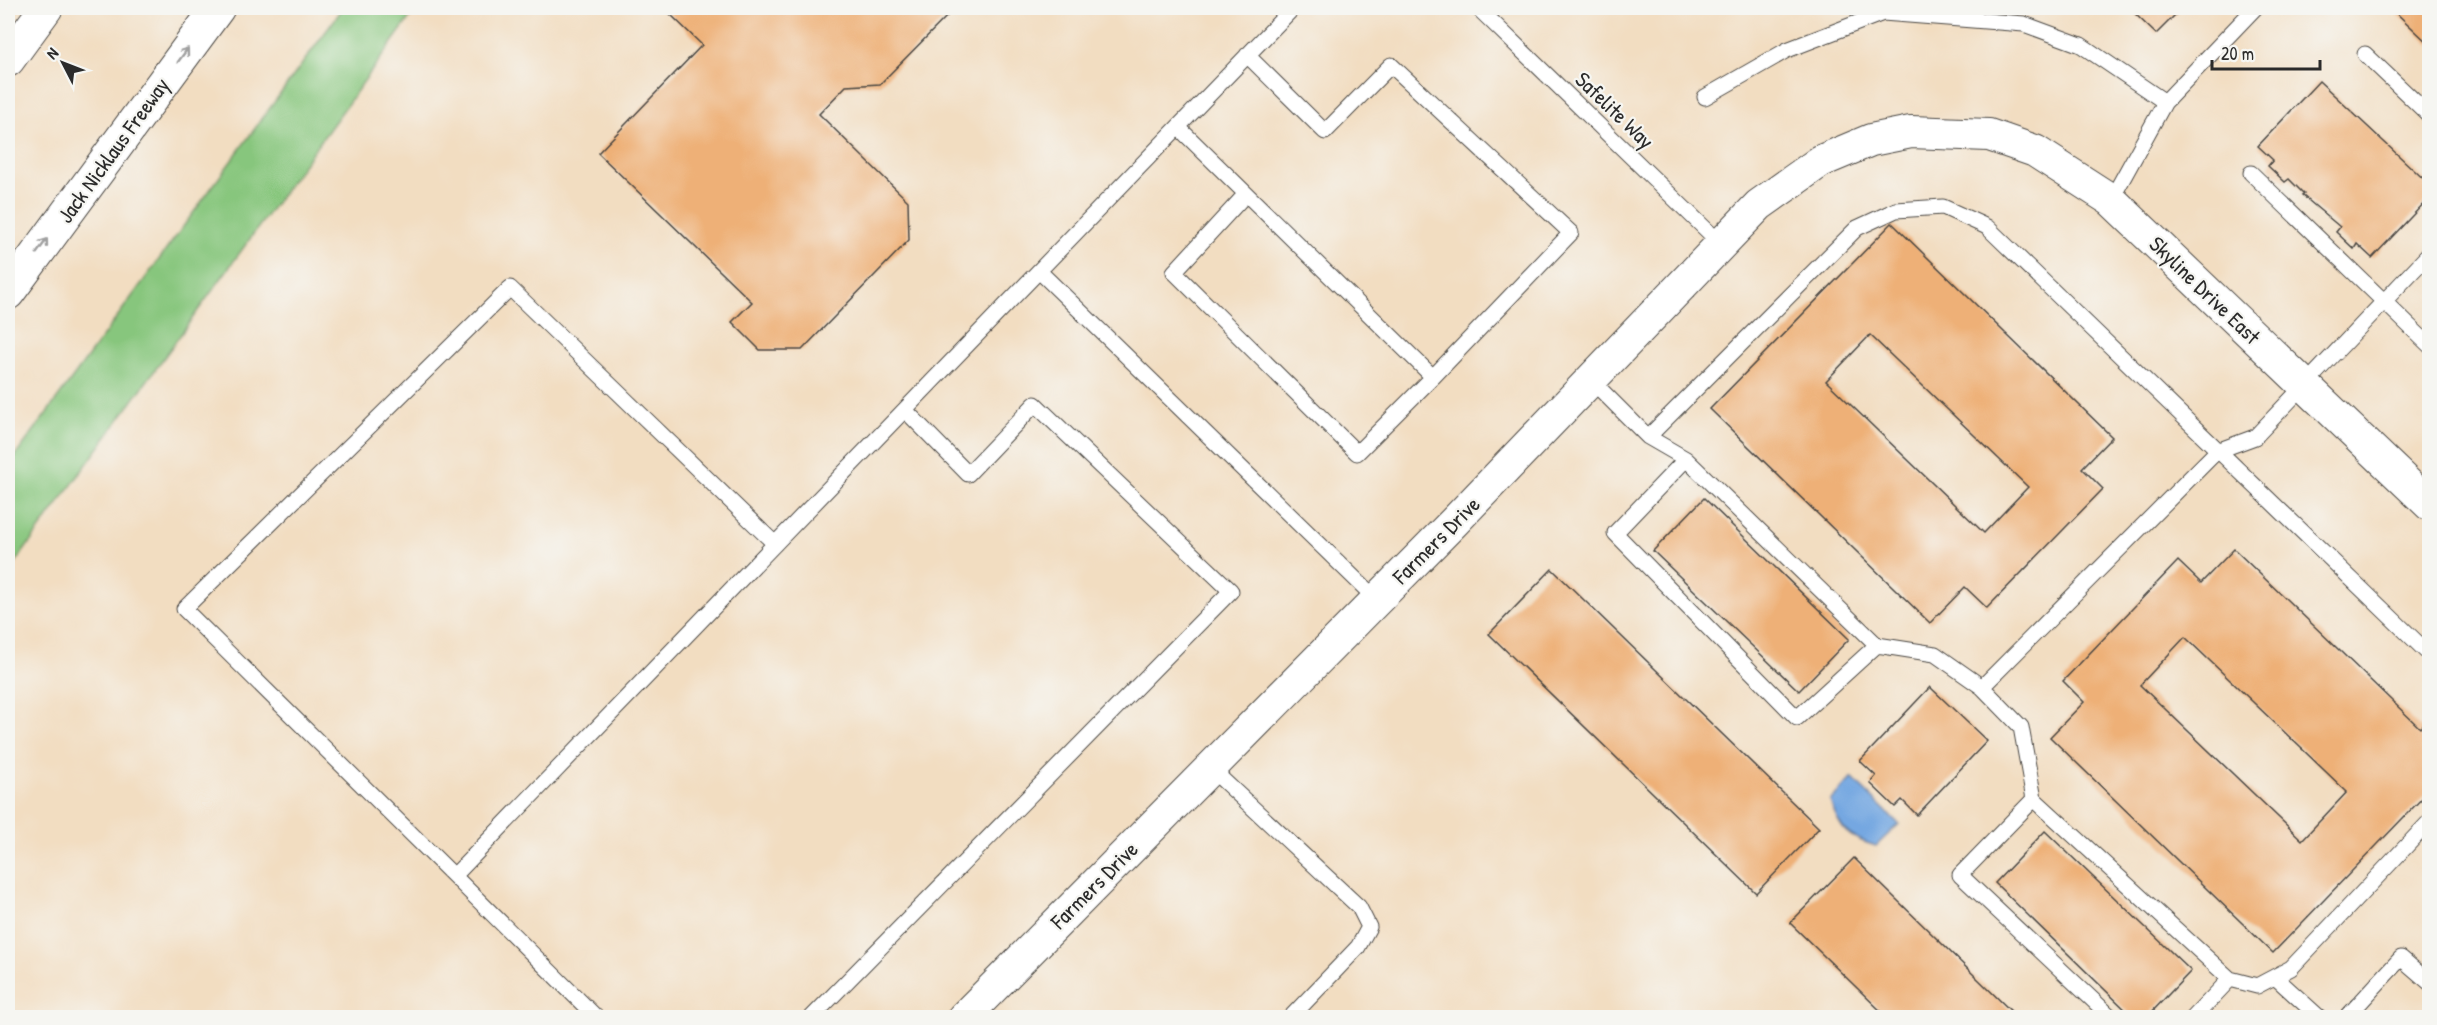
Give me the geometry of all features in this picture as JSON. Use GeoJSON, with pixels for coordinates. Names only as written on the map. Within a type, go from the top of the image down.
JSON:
{"type":"FeatureCollection","features":[{"type":"Feature","properties":{"kind":"highway"},"geometry":{"type":"LineString","coordinates":[[8,60],[46,8]]}},
{"type":"Feature","properties":{"kind":"highway","name":"Jack Nicklaus Freeway"},"geometry":{"type":"LineString","coordinates":[[8,293],[218,8]]}},
{"type":"Feature","properties":{"kind":"street","name":"Farmers Drive"},"geometry":{"type":"LineString","coordinates":[[963,1017],[1377,600],[1759,205],[1821,161],[1871,140],[1911,132],[1947,133]]}},
{"type":"Feature","properties":{"kind":"street","name":"Skyline Drive East"},"geometry":{"type":"LineString","coordinates":[[1947,133],[1989,135],[2035,151],[2111,200],[2430,505]]}},
{"type":"Feature","properties":{"kind":"lane"},"geometry":{"type":"LineString","coordinates":[[454,876],[1293,8]]}},
{"type":"Feature","properties":{"kind":"lane","name":"Safelite Way"},"geometry":{"type":"LineString","coordinates":[[1478,8],[1721,244]]}},
{"type":"Feature","properties":{"kind":"lane"},"geometry":{"type":"LineString","coordinates":[[2111,200],[2165,102],[2255,8]]}},
{"type":"Feature","properties":{"kind":"lane"},"geometry":{"type":"LineString","coordinates":[[1705,97],[1787,50],[1883,13],[1990,15],[2024,24],[2081,45],[2165,102]]}},
{"type":"Feature","properties":{"kind":"lane"},"geometry":{"type":"LineString","coordinates":[[2365,54],[2430,116]]}},
{"type":"Feature","properties":{"kind":"lane"},"geometry":{"type":"LineString","coordinates":[[1245,195],[1174,272],[1357,453],[1571,233],[1391,65],[1325,132],[1247,55]]}},
{"type":"Feature","properties":{"kind":"lane"},"geometry":{"type":"LineString","coordinates":[[1178,127],[1433,377]]}},
{"type":"Feature","properties":{"kind":"lane"},"geometry":{"type":"LineString","coordinates":[[2251,173],[2430,346]]}},
{"type":"Feature","properties":{"kind":"lane"},"geometry":{"type":"LineString","coordinates":[[1648,437],[1857,228],[1896,210],[1943,207],[1988,227],[2430,655]]}},
{"type":"Feature","properties":{"kind":"lane"},"geometry":{"type":"LineString","coordinates":[[1982,687],[2217,451],[2254,437],[2430,253]]}},
{"type":"Feature","properties":{"kind":"lane"},"geometry":{"type":"LineString","coordinates":[[1039,271],[1377,600]]}},
{"type":"Feature","properties":{"kind":"lane"},"geometry":{"type":"LineString","coordinates":[[597,1017],[184,609],[510,288],[775,544]]}},
{"type":"Feature","properties":{"kind":"lane"},"geometry":{"type":"LineString","coordinates":[[1591,380],[1648,437],[1686,459],[1877,645],[1935,654],[1982,687],[2020,727],[2034,799],[2230,979],[2257,986],[2291,968],[2430,821]]}},
{"type":"Feature","properties":{"kind":"lane"},"geometry":{"type":"LineString","coordinates":[[811,1017],[1231,591],[1035,404],[968,474],[905,410]]}},
{"type":"Feature","properties":{"kind":"lane"},"geometry":{"type":"LineString","coordinates":[[1686,459],[1616,533],[1797,718],[1877,645]]}},
{"type":"Feature","properties":{"kind":"lane"},"geometry":{"type":"LineString","coordinates":[[1210,768],[1359,907],[1369,927],[1358,947],[1290,1017]]}},
{"type":"Feature","properties":{"kind":"lane"},"geometry":{"type":"LineString","coordinates":[[2034,799],[1960,875],[2112,1017]]}},
{"type":"Feature","properties":{"kind":"lane"},"geometry":{"type":"LineString","coordinates":[[2346,1017],[2401,958],[2430,983]]}},
{"type":"Feature","properties":{"kind":"lane"},"geometry":{"type":"LineString","coordinates":[[2275,977],[2320,1017]]}},
{"type":"Feature","properties":{"kind":"lane"},"geometry":{"type":"LineString","coordinates":[[2193,1017],[2230,979]]}},
{"type":"Feature","properties":{"kind":"green space"},"geometry":{"type":"Polygon","coordinates":[[[343,8],[417,8],[8,573],[8,466],[343,8]]]}},
{"type":"Feature","properties":{"kind":"water"},"geometry":{"type":"Polygon","coordinates":[[[1852,778],[1899,824],[1876,846],[1851,836],[1841,826],[1830,801],[1852,778]]]}},
{"type":"Feature","properties":{"kind":"building"},"geometry":{"type":"Polygon","coordinates":[[[674,8],[955,8],[880,84],[846,86],[819,114],[908,201],[909,240],[802,350],[760,350],[732,322],[752,302],[598,153],[702,45],[669,13],[674,8]]]}},
{"type":"Feature","properties":{"kind":"building"},"geometry":{"type":"Polygon","coordinates":[[[2129,8],[2182,8],[2156,34],[2129,8]]]}},
{"type":"Feature","properties":{"kind":"building"},"geometry":{"type":"Polygon","coordinates":[[[2391,8],[2430,8],[2430,45],[2391,8]]]}},
{"type":"Feature","properties":{"kind":"building"},"geometry":{"type":"Polygon","coordinates":[[[2319,81],[2430,185],[2430,197],[2372,258],[2357,244],[2354,249],[2336,232],[2340,227],[2302,195],[2304,194],[2289,179],[2285,182],[2268,166],[2273,160],[2258,146],[2319,81]]]}},
{"type":"Feature","properties":{"kind":"building"},"geometry":{"type":"Polygon","coordinates":[[[1892,223],[2112,437],[2082,468],[2103,489],[1987,608],[1965,587],[1930,623],[1710,409],[1892,223]],[[1870,335],[1826,381],[1984,533],[2028,487],[1870,335]]]}},
{"type":"Feature","properties":{"kind":"building"},"geometry":{"type":"Polygon","coordinates":[[[1704,498],[1849,639],[1799,691],[1653,551],[1704,498]]]}},
{"type":"Feature","properties":{"kind":"building"},"geometry":{"type":"Polygon","coordinates":[[[2234,549],[2420,728],[2430,717],[2430,790],[2273,953],[2050,737],[2084,702],[2063,681],[2178,561],[2201,583],[2234,549]],[[2185,637],[2140,685],[2302,840],[2347,792],[2185,637]]]}},
{"type":"Feature","properties":{"kind":"building"},"geometry":{"type":"Polygon","coordinates":[[[1552,569],[1819,828],[1756,893],[1489,634],[1552,569]]]}},
{"type":"Feature","properties":{"kind":"building"},"geometry":{"type":"Polygon","coordinates":[[[1930,687],[1987,741],[1917,815],[1902,800],[1895,807],[1870,783],[1876,776],[1860,761],[1930,687]]]}},
{"type":"Feature","properties":{"kind":"building"},"geometry":{"type":"Polygon","coordinates":[[[2045,831],[2191,971],[2146,1018],[2134,1018],[1995,883],[2045,831]]]}},
{"type":"Feature","properties":{"kind":"building"},"geometry":{"type":"Polygon","coordinates":[[[1854,858],[2018,1018],[1888,1018],[1790,923],[1854,858]]]}}]}
